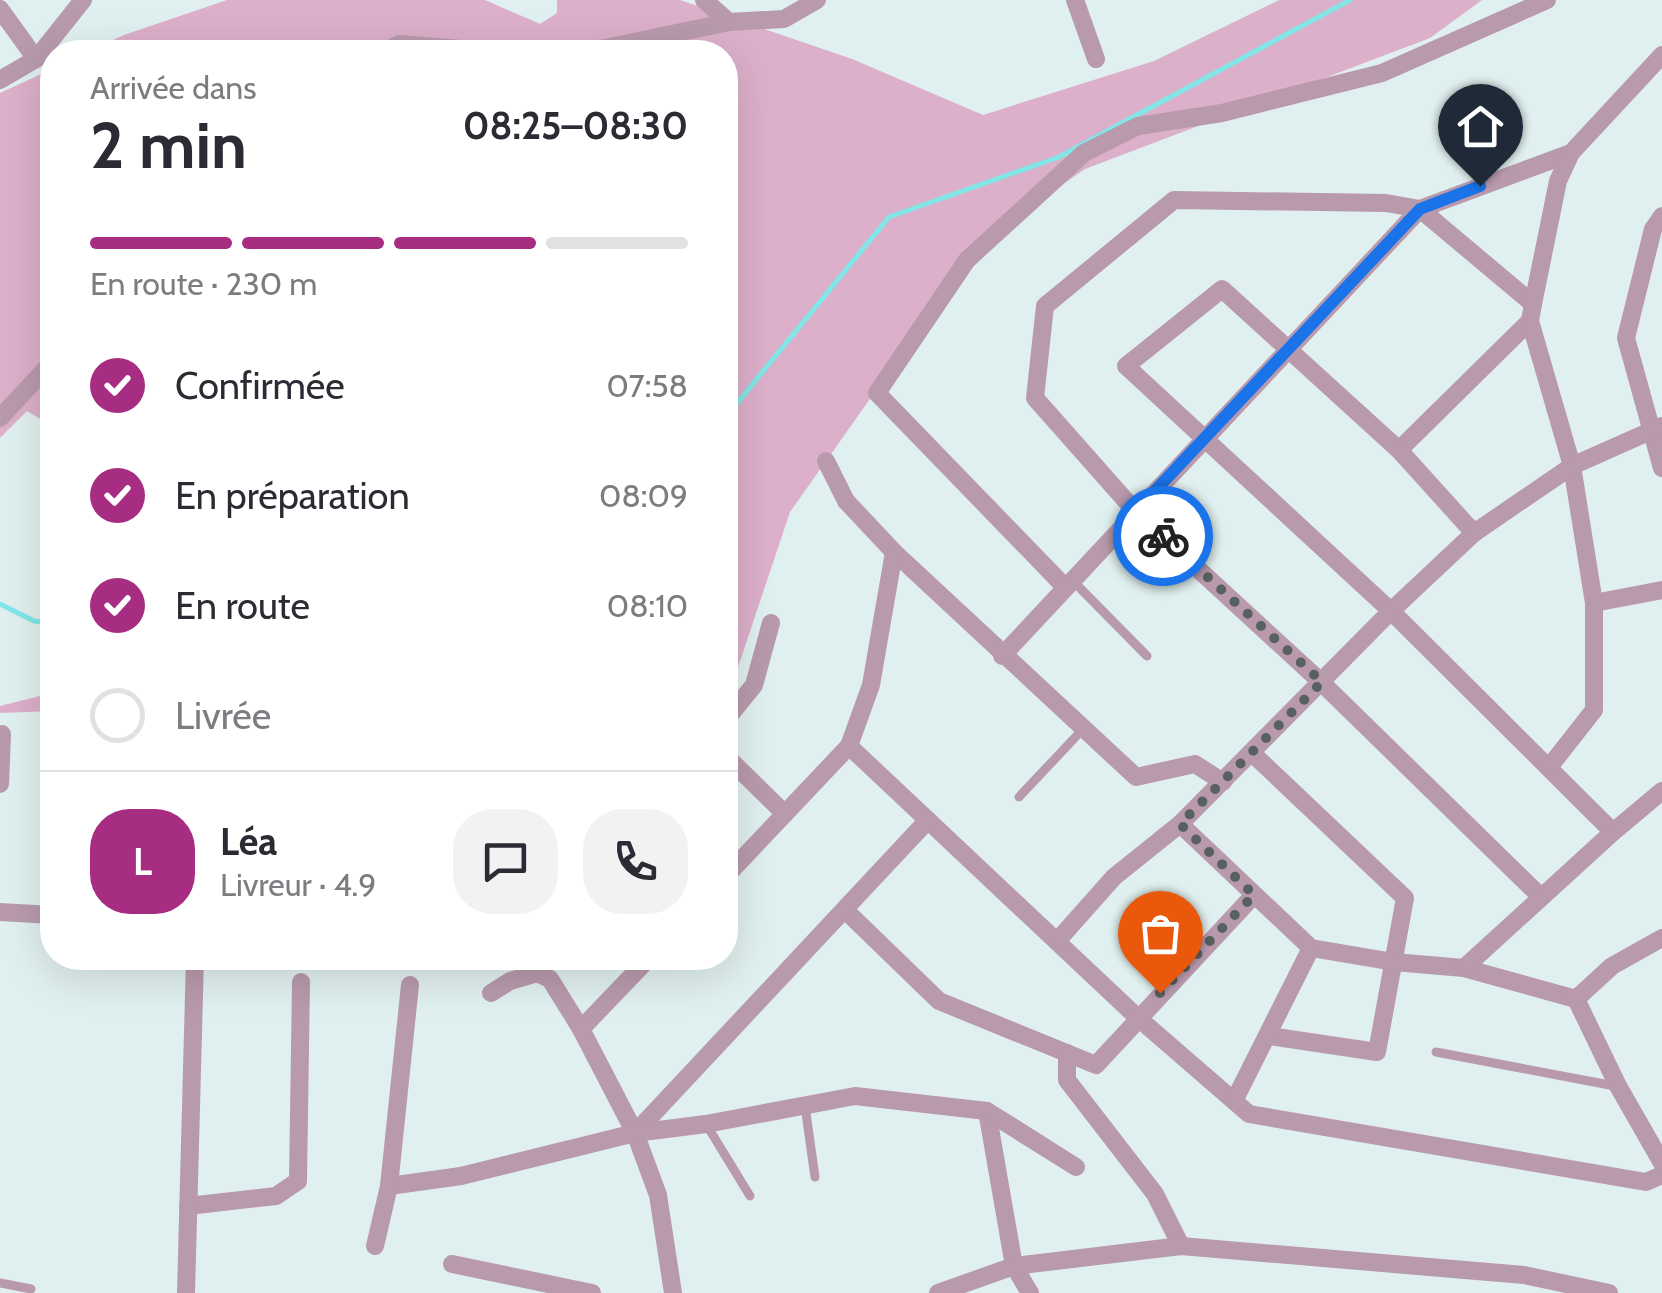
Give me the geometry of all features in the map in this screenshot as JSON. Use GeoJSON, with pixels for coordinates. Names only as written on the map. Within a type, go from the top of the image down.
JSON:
{"type":"FeatureCollection","features":[{"type":"Feature","properties":{"kind":"street"},"geometry":{"type":"LineString","coordinates":[[51,40],[83,0]]}},
{"type":"Feature","properties":{"kind":"street"},"geometry":{"type":"LineString","coordinates":[[704,0],[730,22]]}},
{"type":"Feature","properties":{"kind":"street"},"geometry":{"type":"LineString","coordinates":[[642,40],[730,22],[784,19],[817,0]]}},
{"type":"Feature","properties":{"kind":"street"},"geometry":{"type":"LineString","coordinates":[[1075,0],[1096,59]]}},
{"type":"Feature","properties":{"kind":"street"},"geometry":{"type":"LineString","coordinates":[[1069,584],[877,394],[967,260],[1084,153],[1138,126],[1222,113],[1382,74],[1547,0]]}},
{"type":"Feature","properties":{"kind":"street"},"geometry":{"type":"LineString","coordinates":[[0,10],[36,59]]}},
{"type":"Feature","properties":{"kind":"street"},"geometry":{"type":"LineString","coordinates":[[0,80],[40,54]]}},
{"type":"Feature","properties":{"kind":"street"},"geometry":{"type":"LineString","coordinates":[[1550,766],[1594,710],[1594,602],[1572,466],[1531,312],[1558,181],[1571,153],[1662,55]]}},
{"type":"Feature","properties":{"kind":"street"},"geometry":{"type":"LineString","coordinates":[[1002,656],[1420,209],[1571,153]]}},
{"type":"Feature","properties":{"kind":"street"},"geometry":{"type":"LineString","coordinates":[[1531,312],[1420,209],[1386,203],[1174,200],[1045,306],[1035,398],[1136,511],[1322,682],[1542,897]]}},
{"type":"Feature","properties":{"kind":"street"},"geometry":{"type":"LineString","coordinates":[[1662,216],[1654,230],[1626,338],[1657,427],[1662,468]]}},
{"type":"Feature","properties":{"kind":"street"},"geometry":{"type":"LineString","coordinates":[[1474,533],[1399,450],[1222,289],[1126,366],[1390,611],[1613,832]]}},
{"type":"Feature","properties":{"kind":"street"},"geometry":{"type":"LineString","coordinates":[[1399,450],[1531,312]]}},
{"type":"Feature","properties":{"kind":"street"},"geometry":{"type":"LineString","coordinates":[[0,418],[40,375]]}},
{"type":"Feature","properties":{"kind":"street"},"geometry":{"type":"LineString","coordinates":[[1058,940],[1114,877],[1180,824],[1390,611],[1474,533],[1572,466],[1657,427]]}},
{"type":"Feature","properties":{"kind":"street"},"geometry":{"type":"LineString","coordinates":[[826,461],[846,501],[894,552],[1136,777],[1196,764],[1223,782]]}},
{"type":"Feature","properties":{"kind":"street"},"geometry":{"type":"LineString","coordinates":[[738,863],[849,746],[871,684],[894,552]]}},
{"type":"Feature","properties":{"kind":"street"},"geometry":{"type":"LineString","coordinates":[[1594,602],[1662,590]]}},
{"type":"Feature","properties":{"kind":"street"},"geometry":{"type":"LineString","coordinates":[[738,705],[754,685],[771,623]]}},
{"type":"Feature","properties":{"kind":"street"},"geometry":{"type":"LineString","coordinates":[[0,784],[2,734]]}},
{"type":"Feature","properties":{"kind":"street"},"geometry":{"type":"LineString","coordinates":[[849,746],[1136,1018],[1249,1114],[1646,1182],[1662,1175]]}},
{"type":"Feature","properties":{"kind":"street"},"geometry":{"type":"LineString","coordinates":[[1252,754],[1405,898],[1376,1052],[1269,1036]]}},
{"type":"Feature","properties":{"kind":"street"},"geometry":{"type":"LineString","coordinates":[[738,768],[785,814]]}},
{"type":"Feature","properties":{"kind":"street"},"geometry":{"type":"LineString","coordinates":[[1464,968],[1662,791]]}},
{"type":"Feature","properties":{"kind":"street"},"geometry":{"type":"LineString","coordinates":[[635,1132],[928,820]]}},
{"type":"Feature","properties":{"kind":"street"},"geometry":{"type":"LineString","coordinates":[[1180,824],[1311,948],[1394,962],[1464,968],[1576,999],[1618,1086],[1662,1163]]}},
{"type":"Feature","properties":{"kind":"street"},"geometry":{"type":"LineString","coordinates":[[845,910],[939,1001],[1096,1065],[1254,895]]}},
{"type":"Feature","properties":{"kind":"street"},"geometry":{"type":"LineString","coordinates":[[0,912],[40,914]]}},
{"type":"Feature","properties":{"kind":"street"},"geometry":{"type":"LineString","coordinates":[[1576,999],[1612,966],[1662,938]]}},
{"type":"Feature","properties":{"kind":"street"},"geometry":{"type":"LineString","coordinates":[[1234,1102],[1311,948]]}},
{"type":"Feature","properties":{"kind":"street"},"geometry":{"type":"LineString","coordinates":[[186,1293],[196,970]]}},
{"type":"Feature","properties":{"kind":"street"},"geometry":{"type":"LineString","coordinates":[[582,1028],[638,970]]}},
{"type":"Feature","properties":{"kind":"street"},"geometry":{"type":"LineString","coordinates":[[491,993],[510,981],[537,973],[550,979],[582,1028],[635,1132],[658,1195],[673,1293]]}},
{"type":"Feature","properties":{"kind":"street"},"geometry":{"type":"LineString","coordinates":[[188,1206],[276,1196],[298,1181],[301,982]]}},
{"type":"Feature","properties":{"kind":"street"},"geometry":{"type":"LineString","coordinates":[[375,1246],[389,1186],[410,985]]}},
{"type":"Feature","properties":{"kind":"street"},"geometry":{"type":"LineString","coordinates":[[1067,1053],[1067,1080],[1154,1194],[1181,1246]]}},
{"type":"Feature","properties":{"kind":"street"},"geometry":{"type":"LineString","coordinates":[[389,1186],[461,1176],[635,1132],[706,1124],[855,1096],[987,1110],[1076,1167]]}},
{"type":"Feature","properties":{"kind":"street"},"geometry":{"type":"LineString","coordinates":[[987,1110],[1014,1266],[1030,1293]]}},
{"type":"Feature","properties":{"kind":"street"},"geometry":{"type":"LineString","coordinates":[[938,1293],[1014,1266],[1181,1246],[1524,1275],[1609,1293]]}},
{"type":"Feature","properties":{"kind":"street"},"geometry":{"type":"LineString","coordinates":[[452,1264],[592,1293]]}},
{"type":"Feature","properties":{"kind":"lane"},"geometry":{"type":"LineString","coordinates":[[676,40],[679,32]]}},
{"type":"Feature","properties":{"kind":"lane"},"geometry":{"type":"LineString","coordinates":[[1069,584],[1147,656]]}},
{"type":"Feature","properties":{"kind":"lane"},"geometry":{"type":"LineString","coordinates":[[1019,797],[1083,729]]}},
{"type":"Feature","properties":{"kind":"lane"},"geometry":{"type":"LineString","coordinates":[[1436,1052],[1618,1086]]}},
{"type":"Feature","properties":{"kind":"lane"},"geometry":{"type":"LineString","coordinates":[[805,1104],[816,1177]]}},
{"type":"Feature","properties":{"kind":"lane"},"geometry":{"type":"LineString","coordinates":[[706,1124],[750,1196]]}},
{"type":"Feature","properties":{"kind":"lane"},"geometry":{"type":"LineString","coordinates":[[0,1283],[30,1289]]}},
{"type":"Feature","properties":{"kind":"shaded area"},"geometry":{"type":"Polygon","coordinates":[[[227,0],[485,0],[540,24],[557,13],[557,0],[680,0],[852,59],[983,115],[1154,61],[1279,0],[1482,0],[1430,38],[1085,169],[983,239],[790,512],[738,667],[738,40],[113,40],[227,0]]]}},
{"type":"Feature","properties":{"kind":"shaded area"},"geometry":{"type":"Polygon","coordinates":[[[40,75],[40,419],[27,411],[0,438],[0,93],[40,75]]]}},
{"type":"Feature","properties":{"kind":"shaded area"},"geometry":{"type":"Polygon","coordinates":[[[40,696],[40,711],[0,713],[0,706],[40,696]]]}},
{"type":"Feature","properties":{"kind":"waterway"},"geometry":{"type":"LineString","coordinates":[[738,402],[889,217],[1059,157],[1350,0]]}},
{"type":"Feature","properties":{"kind":"waterway"},"geometry":{"type":"LineString","coordinates":[[0,604],[40,622]]}},
{"type":"Feature","properties":{"kind":"way so far"},"geometry":{"type":"LineString","coordinates":[[1160,993],[1254,895],[1180,824],[1322,682],[1163,536]]}},
{"type":"Feature","properties":{"kind":"route"},"geometry":{"type":"LineString","coordinates":[[1163,536],[1136,511],[1420,209],[1480,186]]}}]}
